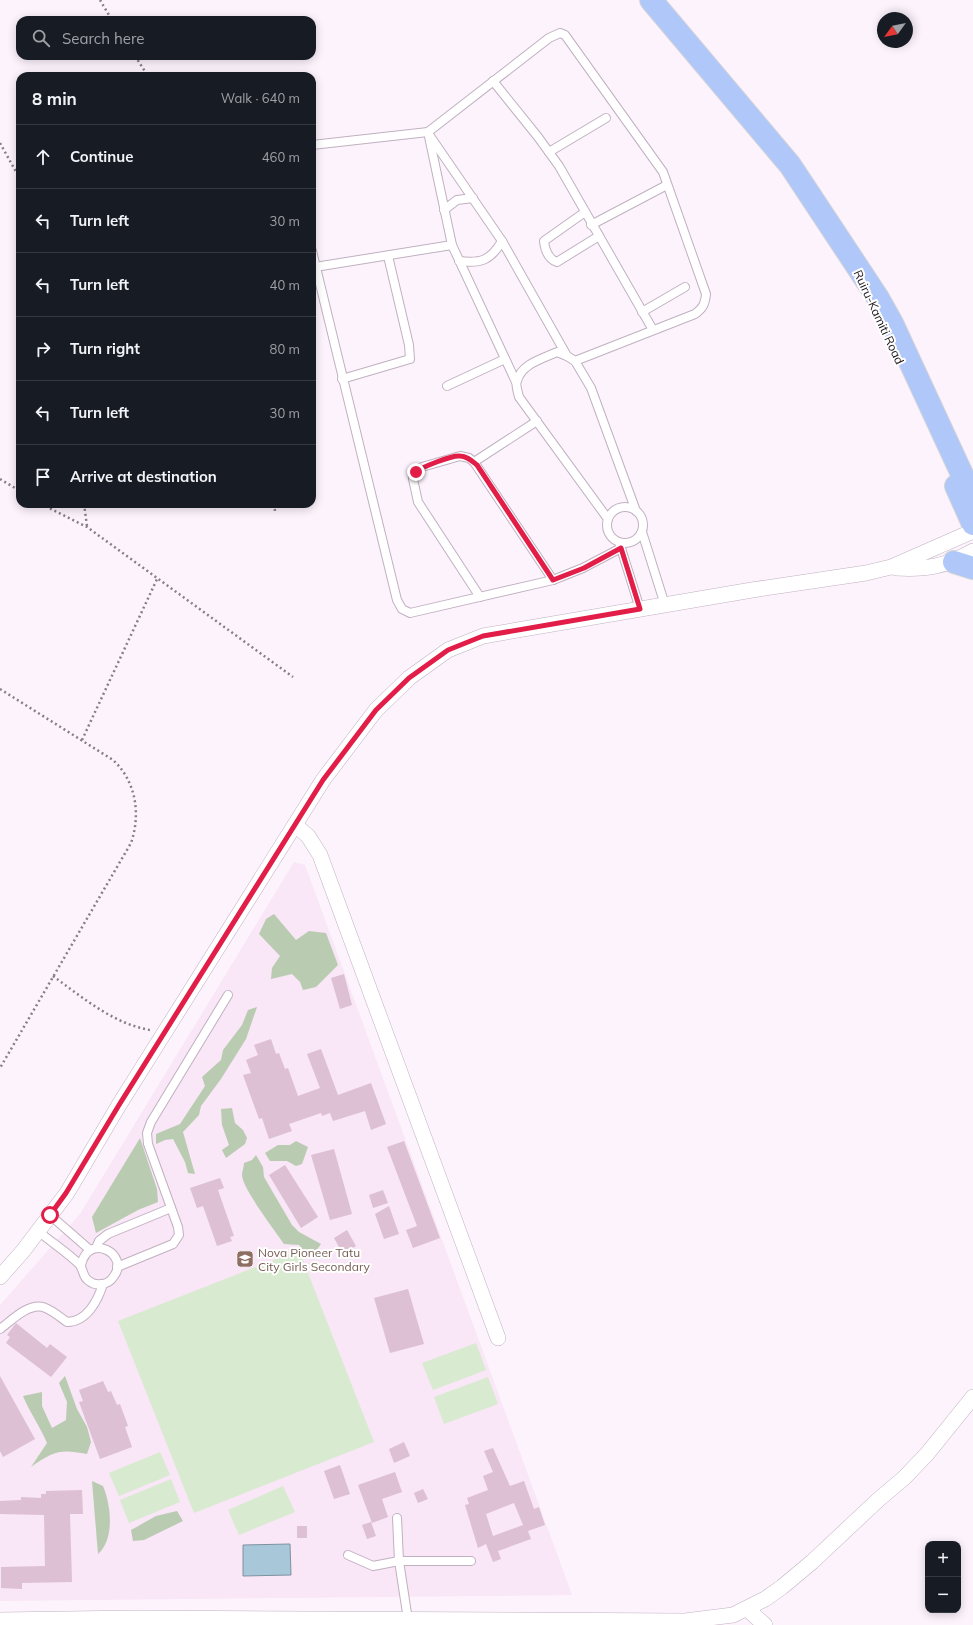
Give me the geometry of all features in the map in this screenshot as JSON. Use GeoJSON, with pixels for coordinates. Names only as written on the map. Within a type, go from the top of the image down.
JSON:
{"type":"FeatureCollection","features":[{"type":"Feature","properties":{"kind":"main road"},"geometry":{"type":"LineString","coordinates":[[651,0],[790,165],[854,263]]}},
{"type":"Feature","properties":{"kind":"main road","name":"Ruiru-Kamiti Road"},"geometry":{"type":"LineString","coordinates":[[854,263],[892,323],[973,498]]}},
{"type":"Feature","properties":{"kind":"main road","name":"Ruiru-Kamiti Road"},"geometry":{"type":"LineString","coordinates":[[854,263],[973,524]]}},
{"type":"Feature","properties":{"kind":"street"},"geometry":{"type":"LineString","coordinates":[[891,567],[973,531]]}},
{"type":"Feature","properties":{"kind":"street"},"geometry":{"type":"LineString","coordinates":[[0,1277],[38,1231],[66,1193],[323,780],[376,710],[409,678],[448,650],[483,636],[891,567],[918,568],[964,565],[973,551]]}},
{"type":"Feature","properties":{"kind":"street"},"geometry":{"type":"LineString","coordinates":[[295,824],[308,836],[320,855],[498,1338]]}},
{"type":"Feature","properties":{"kind":"street"},"geometry":{"type":"LineString","coordinates":[[742,1616],[782,1587],[812,1562],[878,1500],[904,1478],[928,1454],[971,1404]]}},
{"type":"Feature","properties":{"kind":"street"},"geometry":{"type":"LineString","coordinates":[[0,1620],[136,1622],[408,1620],[685,1621],[742,1616],[765,1625]]}},
{"type":"Feature","properties":{"kind":"lane"},"geometry":{"type":"LineString","coordinates":[[316,145],[428,132],[549,38],[560,33],[565,35],[663,172],[706,294],[705,304],[702,309],[695,314],[575,361]]}},
{"type":"Feature","properties":{"kind":"lane"},"geometry":{"type":"LineString","coordinates":[[493,81],[559,166],[591,225],[599,236],[652,330]]}},
{"type":"Feature","properties":{"kind":"lane"},"geometry":{"type":"LineString","coordinates":[[549,152],[606,118]]}},
{"type":"Feature","properties":{"kind":"lane"},"geometry":{"type":"LineString","coordinates":[[428,132],[502,241],[567,356]]}},
{"type":"Feature","properties":{"kind":"lane"},"geometry":{"type":"LineString","coordinates":[[428,132],[452,245],[516,382],[519,397],[608,519],[608,530],[614,540],[620,545],[640,609]]}},
{"type":"Feature","properties":{"kind":"lane"},"geometry":{"type":"LineString","coordinates":[[591,225],[667,185]]}},
{"type":"Feature","properties":{"kind":"lane"},"geometry":{"type":"LineString","coordinates":[[444,210],[457,200],[473,198]]}},
{"type":"Feature","properties":{"kind":"lane"},"geometry":{"type":"LineString","coordinates":[[585,212],[544,241],[548,254],[552,260],[557,262],[599,236]]}},
{"type":"Feature","properties":{"kind":"lane"},"geometry":{"type":"LineString","coordinates":[[459,261],[472,263],[482,261],[495,254],[502,241]]}},
{"type":"Feature","properties":{"kind":"lane"},"geometry":{"type":"LineString","coordinates":[[316,268],[452,245]]}},
{"type":"Feature","properties":{"kind":"lane"},"geometry":{"type":"LineString","coordinates":[[342,379],[410,359],[410,345],[388,256]]}},
{"type":"Feature","properties":{"kind":"lane"},"geometry":{"type":"LineString","coordinates":[[316,272],[397,600],[402,609],[410,613],[553,580],[584,568],[620,545],[635,541],[642,532]]}},
{"type":"Feature","properties":{"kind":"lane"},"geometry":{"type":"LineString","coordinates":[[642,312],[684,287]]}},
{"type":"Feature","properties":{"kind":"lane"},"geometry":{"type":"LineString","coordinates":[[516,382],[529,365],[556,352],[575,361],[591,388],[636,511],[642,520],[642,532],[665,605]]}},
{"type":"Feature","properties":{"kind":"lane"},"geometry":{"type":"LineString","coordinates":[[446,386],[505,359]]}},
{"type":"Feature","properties":{"kind":"lane"},"geometry":{"type":"LineString","coordinates":[[474,462],[537,421]]}},
{"type":"Feature","properties":{"kind":"lane"},"geometry":{"type":"LineString","coordinates":[[480,597],[418,502],[413,478],[416,472],[422,467],[460,456],[469,458],[474,462],[553,580]]}},
{"type":"Feature","properties":{"kind":"lane"},"geometry":{"type":"LineString","coordinates":[[608,519],[615,510],[620,508],[631,508],[636,511]]}},
{"type":"Feature","properties":{"kind":"lane"},"geometry":{"type":"LineString","coordinates":[[117,1267],[172,1244],[176,1241],[179,1235],[178,1227],[148,1144],[148,1133],[151,1122],[228,995]]}},
{"type":"Feature","properties":{"kind":"lane"},"geometry":{"type":"LineString","coordinates":[[50,1215],[93,1249],[102,1248],[112,1253],[117,1267],[115,1275],[103,1284],[94,1284],[84,1277],[81,1265],[82,1259],[93,1249],[100,1241],[108,1234],[171,1208]]}},
{"type":"Feature","properties":{"kind":"lane"},"geometry":{"type":"LineString","coordinates":[[38,1231],[81,1265]]}},
{"type":"Feature","properties":{"kind":"lane"},"geometry":{"type":"LineString","coordinates":[[0,1329],[26,1310],[37,1306],[49,1310],[67,1322],[78,1320],[94,1304],[103,1284]]}},
{"type":"Feature","properties":{"kind":"lane"},"geometry":{"type":"LineString","coordinates":[[397,1518],[399,1562],[408,1620]]}},
{"type":"Feature","properties":{"kind":"lane"},"geometry":{"type":"LineString","coordinates":[[348,1555],[372,1566],[399,1562],[471,1561]]}},
{"type":"Feature","properties":{"kind":"path"},"geometry":{"type":"LineString","coordinates":[[100,0],[110,16]]}},
{"type":"Feature","properties":{"kind":"path"},"geometry":{"type":"LineString","coordinates":[[138,60],[145,72]]}},
{"type":"Feature","properties":{"kind":"path"},"geometry":{"type":"LineString","coordinates":[[0,143],[16,172]]}},
{"type":"Feature","properties":{"kind":"path"},"geometry":{"type":"LineString","coordinates":[[0,479],[16,489]]}},
{"type":"Feature","properties":{"kind":"path"},"geometry":{"type":"LineString","coordinates":[[49,508],[88,527],[293,677]]}},
{"type":"Feature","properties":{"kind":"path"},"geometry":{"type":"LineString","coordinates":[[85,508],[88,527]]}},
{"type":"Feature","properties":{"kind":"path"},"geometry":{"type":"LineString","coordinates":[[82,740],[158,577]]}},
{"type":"Feature","properties":{"kind":"path"},"geometry":{"type":"LineString","coordinates":[[0,689],[82,740],[124,769],[134,799],[136,816],[134,832],[130,843],[0,1068]]}},
{"type":"Feature","properties":{"kind":"path"},"geometry":{"type":"LineString","coordinates":[[53,976],[109,1015],[134,1027],[165,1032]]}},
{"type":"Feature","properties":{"kind":"shaded area","name":"Nova Pioneer Tatu City Girls Secondary"},"geometry":{"type":"Polygon","coordinates":[[[294,862],[305,865],[572,1595],[0,1601],[0,1305],[80,1214],[294,862]]]}},
{"type":"Feature","properties":{"kind":"green space"},"geometry":{"type":"Polygon","coordinates":[[[274,914],[296,940],[309,931],[326,933],[338,965],[316,987],[303,990],[300,982],[292,974],[271,979],[272,968],[280,956],[259,934],[266,919],[274,914]]]}},
{"type":"Feature","properties":{"kind":"green space"},"geometry":{"type":"Polygon","coordinates":[[[257,1007],[246,1039],[221,1079],[201,1106],[199,1115],[183,1132],[195,1174],[188,1173],[185,1162],[173,1139],[165,1140],[156,1144],[156,1134],[180,1124],[205,1086],[202,1077],[221,1060],[223,1050],[242,1025],[248,1010],[257,1007]]]}},
{"type":"Feature","properties":{"kind":"green space"},"geometry":{"type":"Polygon","coordinates":[[[232,1108],[235,1123],[243,1130],[247,1138],[245,1144],[226,1158],[222,1150],[229,1145],[222,1125],[221,1109],[232,1108]]]}},
{"type":"Feature","properties":{"kind":"green space"},"geometry":{"type":"Polygon","coordinates":[[[140,1138],[157,1189],[158,1202],[138,1210],[96,1233],[92,1217],[140,1138]]]}},
{"type":"Feature","properties":{"kind":"green space"},"geometry":{"type":"Polygon","coordinates":[[[296,1141],[308,1147],[302,1164],[296,1166],[287,1161],[270,1161],[265,1153],[278,1145],[290,1145],[296,1141]]]}},
{"type":"Feature","properties":{"kind":"green space"},"geometry":{"type":"Polygon","coordinates":[[[256,1155],[263,1167],[264,1177],[292,1225],[299,1232],[321,1244],[313,1255],[307,1255],[299,1245],[284,1244],[247,1190],[242,1175],[244,1163],[252,1160],[256,1155]]]}},
{"type":"Feature","properties":{"kind":"green space"},"geometry":{"type":"Polygon","coordinates":[[[299,1250],[374,1442],[194,1513],[118,1321],[299,1250]]]}},
{"type":"Feature","properties":{"kind":"green space"},"geometry":{"type":"Polygon","coordinates":[[[476,1343],[486,1370],[433,1390],[422,1363],[476,1343]]]}},
{"type":"Feature","properties":{"kind":"green space"},"geometry":{"type":"Polygon","coordinates":[[[65,1376],[77,1409],[87,1427],[91,1442],[87,1454],[70,1452],[58,1453],[31,1467],[47,1443],[23,1396],[42,1392],[42,1406],[52,1428],[66,1420],[67,1402],[59,1383],[65,1376]]]}},
{"type":"Feature","properties":{"kind":"green space"},"geometry":{"type":"Polygon","coordinates":[[[488,1377],[498,1404],[444,1424],[434,1397],[488,1377]]]}},
{"type":"Feature","properties":{"kind":"green space"},"geometry":{"type":"Polygon","coordinates":[[[160,1452],[170,1475],[119,1496],[109,1473],[160,1452]]]}},
{"type":"Feature","properties":{"kind":"green space"},"geometry":{"type":"Polygon","coordinates":[[[171,1479],[180,1502],[129,1523],[120,1500],[171,1479]]]}},
{"type":"Feature","properties":{"kind":"green space"},"geometry":{"type":"Polygon","coordinates":[[[92,1481],[103,1486],[108,1503],[110,1522],[107,1540],[98,1554],[92,1481]]]}},
{"type":"Feature","properties":{"kind":"green space"},"geometry":{"type":"Polygon","coordinates":[[[283,1486],[295,1512],[239,1535],[228,1510],[283,1486]]]}},
{"type":"Feature","properties":{"kind":"green space"},"geometry":{"type":"Polygon","coordinates":[[[177,1511],[183,1521],[144,1540],[133,1541],[131,1530],[156,1516],[177,1511]]]}},
{"type":"Feature","properties":{"kind":"water"},"geometry":{"type":"Polygon","coordinates":[[[290,1544],[291,1575],[243,1576],[243,1545],[290,1544]]]}},
{"type":"Feature","properties":{"kind":"building"},"geometry":{"type":"Polygon","coordinates":[[[344,974],[352,1005],[340,1009],[331,978],[344,974]]]}},
{"type":"Feature","properties":{"kind":"building"},"geometry":{"type":"Polygon","coordinates":[[[271,1039],[276,1054],[279,1053],[285,1069],[288,1068],[298,1096],[320,1088],[307,1054],[321,1049],[338,1095],[371,1083],[386,1124],[371,1130],[365,1111],[333,1121],[330,1113],[322,1116],[321,1113],[289,1124],[292,1131],[269,1139],[262,1118],[259,1119],[243,1075],[251,1073],[246,1060],[258,1055],[254,1045],[271,1039]]]}},
{"type":"Feature","properties":{"kind":"building"},"geometry":{"type":"Polygon","coordinates":[[[404,1141],[440,1238],[413,1248],[406,1230],[417,1226],[387,1147],[404,1141]]]}},
{"type":"Feature","properties":{"kind":"building"},"geometry":{"type":"Polygon","coordinates":[[[334,1149],[352,1214],[330,1220],[311,1155],[334,1149]]]}},
{"type":"Feature","properties":{"kind":"building"},"geometry":{"type":"Polygon","coordinates":[[[285,1165],[318,1217],[301,1228],[269,1175],[285,1165]]]}},
{"type":"Feature","properties":{"kind":"building"},"geometry":{"type":"Polygon","coordinates":[[[220,1178],[224,1188],[218,1190],[234,1236],[230,1237],[232,1241],[217,1246],[203,1206],[197,1208],[190,1188],[220,1178]]]}},
{"type":"Feature","properties":{"kind":"building"},"geometry":{"type":"Polygon","coordinates":[[[383,1190],[388,1203],[373,1208],[369,1195],[383,1190]]]}},
{"type":"Feature","properties":{"kind":"building"},"geometry":{"type":"Polygon","coordinates":[[[389,1206],[399,1234],[384,1239],[375,1214],[389,1206]]]}},
{"type":"Feature","properties":{"kind":"building"},"geometry":{"type":"Polygon","coordinates":[[[347,1230],[356,1246],[343,1254],[334,1238],[347,1230]]]}},
{"type":"Feature","properties":{"kind":"building"},"geometry":{"type":"Polygon","coordinates":[[[408,1289],[424,1344],[390,1353],[374,1298],[408,1289]]]}},
{"type":"Feature","properties":{"kind":"building"},"geometry":{"type":"Polygon","coordinates":[[[16,1323],[47,1348],[50,1344],[67,1357],[51,1377],[6,1343],[10,1337],[7,1335],[16,1323]]]}},
{"type":"Feature","properties":{"kind":"building"},"geometry":{"type":"Polygon","coordinates":[[[0,1376],[35,1439],[3,1457],[0,1451],[0,1376]]]}},
{"type":"Feature","properties":{"kind":"building"},"geometry":{"type":"Polygon","coordinates":[[[103,1381],[108,1392],[111,1391],[117,1405],[120,1404],[128,1426],[125,1427],[132,1447],[100,1459],[79,1402],[83,1401],[79,1390],[103,1381]]]}},
{"type":"Feature","properties":{"kind":"building"},"geometry":{"type":"Polygon","coordinates":[[[404,1442],[410,1456],[394,1463],[389,1449],[404,1442]]]}},
{"type":"Feature","properties":{"kind":"building"},"geometry":{"type":"Polygon","coordinates":[[[493,1448],[510,1486],[524,1481],[534,1509],[539,1507],[545,1525],[528,1531],[531,1539],[498,1551],[501,1559],[493,1562],[486,1544],[478,1548],[465,1505],[469,1504],[467,1498],[488,1490],[483,1476],[493,1472],[484,1451],[493,1448]],[[514,1503],[486,1514],[493,1536],[523,1525],[514,1503]]]}},
{"type":"Feature","properties":{"kind":"building"},"geometry":{"type":"Polygon","coordinates":[[[340,1465],[350,1494],[334,1499],[324,1471],[340,1465]]]}},
{"type":"Feature","properties":{"kind":"building"},"geometry":{"type":"Polygon","coordinates":[[[395,1472],[402,1492],[382,1499],[388,1517],[372,1523],[358,1485],[395,1472]]]}},
{"type":"Feature","properties":{"kind":"building"},"geometry":{"type":"Polygon","coordinates":[[[423,1489],[428,1499],[418,1503],[414,1493],[423,1489]]]}},
{"type":"Feature","properties":{"kind":"building"},"geometry":{"type":"Polygon","coordinates":[[[82,1490],[83,1514],[70,1514],[72,1582],[22,1583],[22,1589],[1,1588],[1,1567],[45,1566],[44,1515],[0,1514],[0,1501],[21,1500],[21,1497],[41,1498],[41,1494],[46,1494],[46,1491],[82,1490]]]}},
{"type":"Feature","properties":{"kind":"building"},"geometry":{"type":"Polygon","coordinates":[[[371,1522],[376,1536],[367,1539],[362,1525],[371,1522]]]}},
{"type":"Feature","properties":{"kind":"building"},"geometry":{"type":"Polygon","coordinates":[[[297,1526],[307,1526],[307,1538],[297,1538],[297,1526]]]}},
{"type":"Feature","properties":{"kind":"place","name":"Nova Pioneer Tatu City Girls Secondary"},"geometry":{"type":"Point","coordinates":[245,1259]}},
{"type":"Feature","properties":{"kind":"route"},"geometry":{"type":"LineString","coordinates":[[50,1215],[66,1193],[119,1105],[323,780],[376,710],[409,678],[448,650],[483,636],[640,609],[621,548],[584,568],[553,580],[477,465],[469,458],[460,456],[422,467],[416,472]]}}]}
